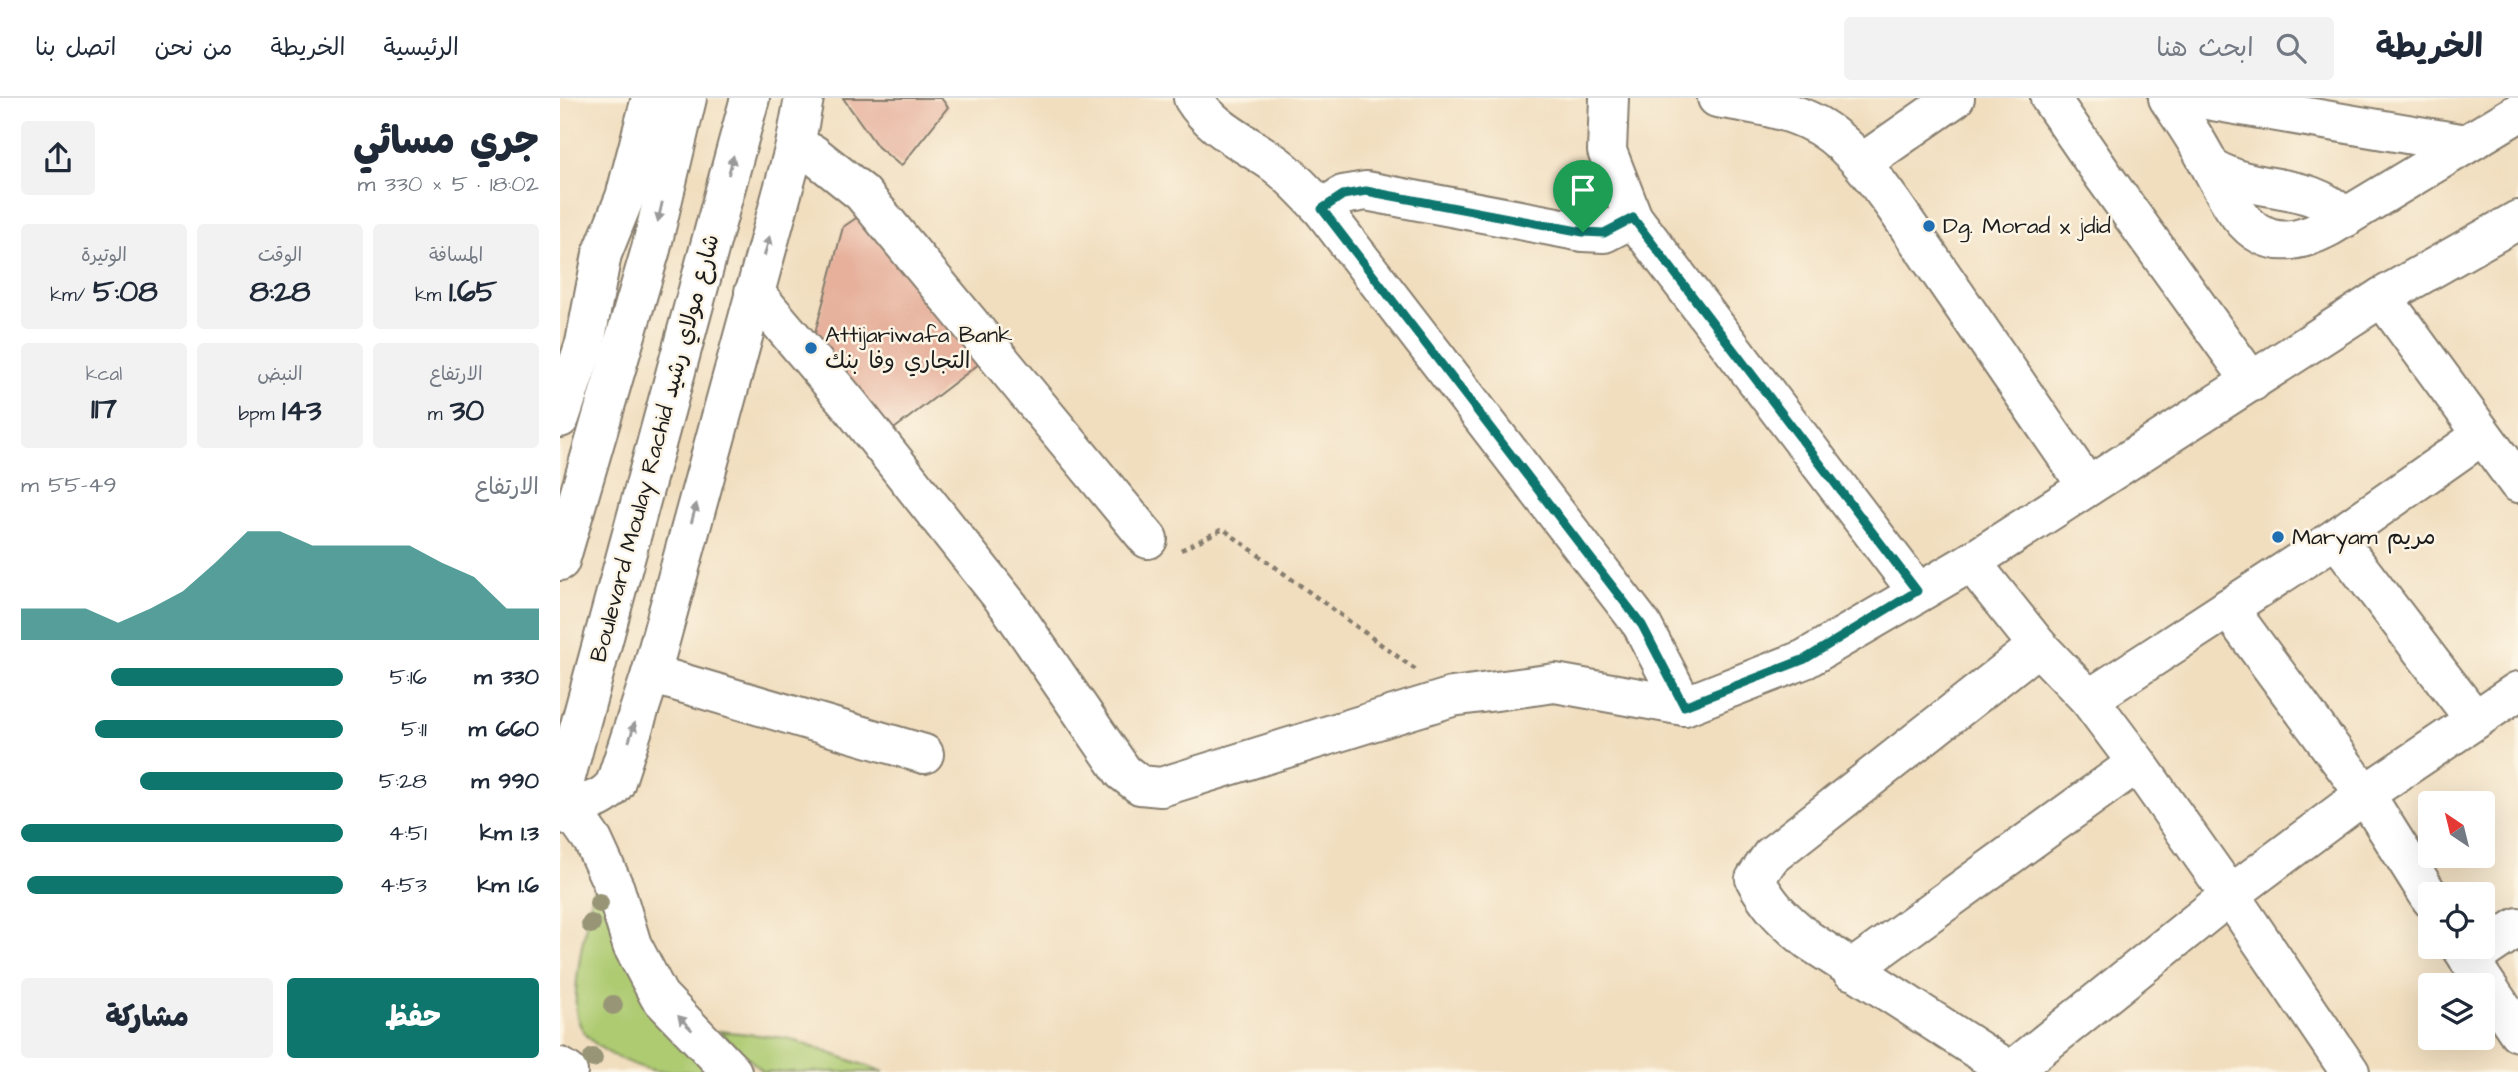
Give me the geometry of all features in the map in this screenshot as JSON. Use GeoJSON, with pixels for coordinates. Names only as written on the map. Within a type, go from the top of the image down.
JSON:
{"type":"FeatureCollection","features":[{"type":"Feature","properties":{"kind":"street"},"geometry":{"type":"LineString","coordinates":[[560,418],[576,311],[625,197],[651,98]]}},
{"type":"Feature","properties":{"kind":"street"},"geometry":{"type":"LineString","coordinates":[[560,561],[651,249],[687,98]]}},
{"type":"Feature","properties":{"kind":"street","name":"Boulevard Moulay Rachid شارع مولاي رشيد"},"geometry":{"type":"LineString","coordinates":[[560,800],[750,98]]}},
{"type":"Feature","properties":{"kind":"street"},"geometry":{"type":"LineString","coordinates":[[599,856],[606,811],[651,674],[794,146],[804,98]]}},
{"type":"Feature","properties":{"kind":"street"},"geometry":{"type":"LineString","coordinates":[[1193,98],[1223,130],[1276,164],[1322,209],[1642,625],[1684,706]]}},
{"type":"Feature","properties":{"kind":"street"},"geometry":{"type":"LineString","coordinates":[[1609,98],[1607,151],[1633,218],[1917,591]]}},
{"type":"Feature","properties":{"kind":"street"},"geometry":{"type":"LineString","coordinates":[[1717,98],[1753,104],[1808,120],[1862,163],[2087,486]]}},
{"type":"Feature","properties":{"kind":"street"},"geometry":{"type":"LineString","coordinates":[[1862,163],[1955,98]]}},
{"type":"Feature","properties":{"kind":"street"},"geometry":{"type":"LineString","coordinates":[[2050,98],[2252,382]]}},
{"type":"Feature","properties":{"kind":"street"},"geometry":{"type":"LineString","coordinates":[[2168,98],[2237,215],[2247,225],[2269,237],[2301,240],[2344,218],[2518,113]]}},
{"type":"Feature","properties":{"kind":"street"},"geometry":{"type":"LineString","coordinates":[[2195,98],[2466,144]]}},
{"type":"Feature","properties":{"kind":"street"},"geometry":{"type":"LineString","coordinates":[[794,146],[813,154],[862,193],[1148,539]]}},
{"type":"Feature","properties":{"kind":"street"},"geometry":{"type":"LineString","coordinates":[[2212,169],[2243,181],[2310,194],[2330,204],[2344,218]]}},
{"type":"Feature","properties":{"kind":"street"},"geometry":{"type":"LineString","coordinates":[[1322,209],[1343,195],[1366,191],[1583,232],[1604,233],[1633,218]]}},
{"type":"Feature","properties":{"kind":"street"},"geometry":{"type":"LineString","coordinates":[[754,292],[857,415],[1009,606],[1123,772],[1140,785],[1161,787],[1452,697],[1555,683],[1684,706],[1805,659],[1917,591],[1971,562],[2382,297],[2518,220]]}},
{"type":"Feature","properties":{"kind":"street"},"geometry":{"type":"LineString","coordinates":[[2382,297],[2481,436],[2518,483]]}},
{"type":"Feature","properties":{"kind":"street"},"geometry":{"type":"LineString","coordinates":[[576,311],[630,322]]}},
{"type":"Feature","properties":{"kind":"street"},"geometry":{"type":"LineString","coordinates":[[560,429],[597,440]]}},
{"type":"Feature","properties":{"kind":"street"},"geometry":{"type":"LineString","coordinates":[[2089,699],[2336,538],[2481,436]]}},
{"type":"Feature","properties":{"kind":"street"},"geometry":{"type":"LineString","coordinates":[[2336,538],[2475,720]]}},
{"type":"Feature","properties":{"kind":"street"},"geometry":{"type":"LineString","coordinates":[[1971,562],[2038,646],[2089,699],[2137,763],[2350,1072]]}},
{"type":"Feature","properties":{"kind":"street"},"geometry":{"type":"LineString","coordinates":[[2228,608],[2365,794],[2421,882]]}},
{"type":"Feature","properties":{"kind":"street"},"geometry":{"type":"LineString","coordinates":[[2038,646],[1781,848],[1763,864],[1755,879],[1777,914],[1808,940],[2011,1072],[2230,895],[2365,794],[2518,691]]}},
{"type":"Feature","properties":{"kind":"street"},"geometry":{"type":"LineString","coordinates":[[651,674],[924,754]]}},
{"type":"Feature","properties":{"kind":"street"},"geometry":{"type":"LineString","coordinates":[[1852,970],[2137,763]]}},
{"type":"Feature","properties":{"kind":"street"},"geometry":{"type":"LineString","coordinates":[[560,800],[588,803],[602,798],[615,785]]}},
{"type":"Feature","properties":{"kind":"street"},"geometry":{"type":"LineString","coordinates":[[560,810],[579,821],[587,831],[615,889],[632,945],[659,996],[732,1072]]}},
{"type":"Feature","properties":{"kind":"street"},"geometry":{"type":"LineString","coordinates":[[2495,938],[2518,927]]}},
{"type":"Feature","properties":{"kind":"street"},"geometry":{"type":"LineString","coordinates":[[2469,959],[2518,1032]]}},
{"type":"Feature","properties":{"kind":"street"},"geometry":{"type":"LineString","coordinates":[[560,1067],[568,1072]]}},
{"type":"Feature","properties":{"kind":"path"},"geometry":{"type":"LineString","coordinates":[[1148,539],[1162,560],[1223,530],[1452,697]]}},
{"type":"Feature","properties":{"kind":"green space"},"geometry":{"type":"Polygon","coordinates":[[[595,881],[710,1072],[656,1071],[634,1064],[610,1054],[583,1030],[578,1020],[576,992],[595,881]]]}},
{"type":"Feature","properties":{"kind":"green space"},"geometry":{"type":"Polygon","coordinates":[[[719,1031],[787,1038],[884,1072],[763,1072],[719,1031]]]}},
{"type":"Feature","properties":{"kind":"building"},"geometry":{"type":"Polygon","coordinates":[[[843,98],[941,98],[948,107],[901,166],[878,147],[843,98]]]}},
{"type":"Feature","properties":{"kind":"building"},"geometry":{"type":"Polygon","coordinates":[[[859,216],[984,360],[890,432],[811,348],[843,227],[859,216]]]}},
{"type":"Feature","properties":{"kind":"place","name":"Dg. Morad x jdid"},"geometry":{"type":"Point","coordinates":[1929,226]}},
{"type":"Feature","properties":{"kind":"place","name":"Attijariwafa Bank التجاري وفا بنك"},"geometry":{"type":"Point","coordinates":[811,348]}},
{"type":"Feature","properties":{"kind":"place","name":"Maryam مريم"},"geometry":{"type":"Point","coordinates":[2278,537]}},
{"type":"Feature","properties":{"kind":"route"},"geometry":{"type":"LineString","coordinates":[[1366,191],[1583,232],[1604,233],[1633,218],[1917,591],[1805,659],[1684,706],[1642,625],[1322,209],[1343,195],[1366,191]]}}]}
